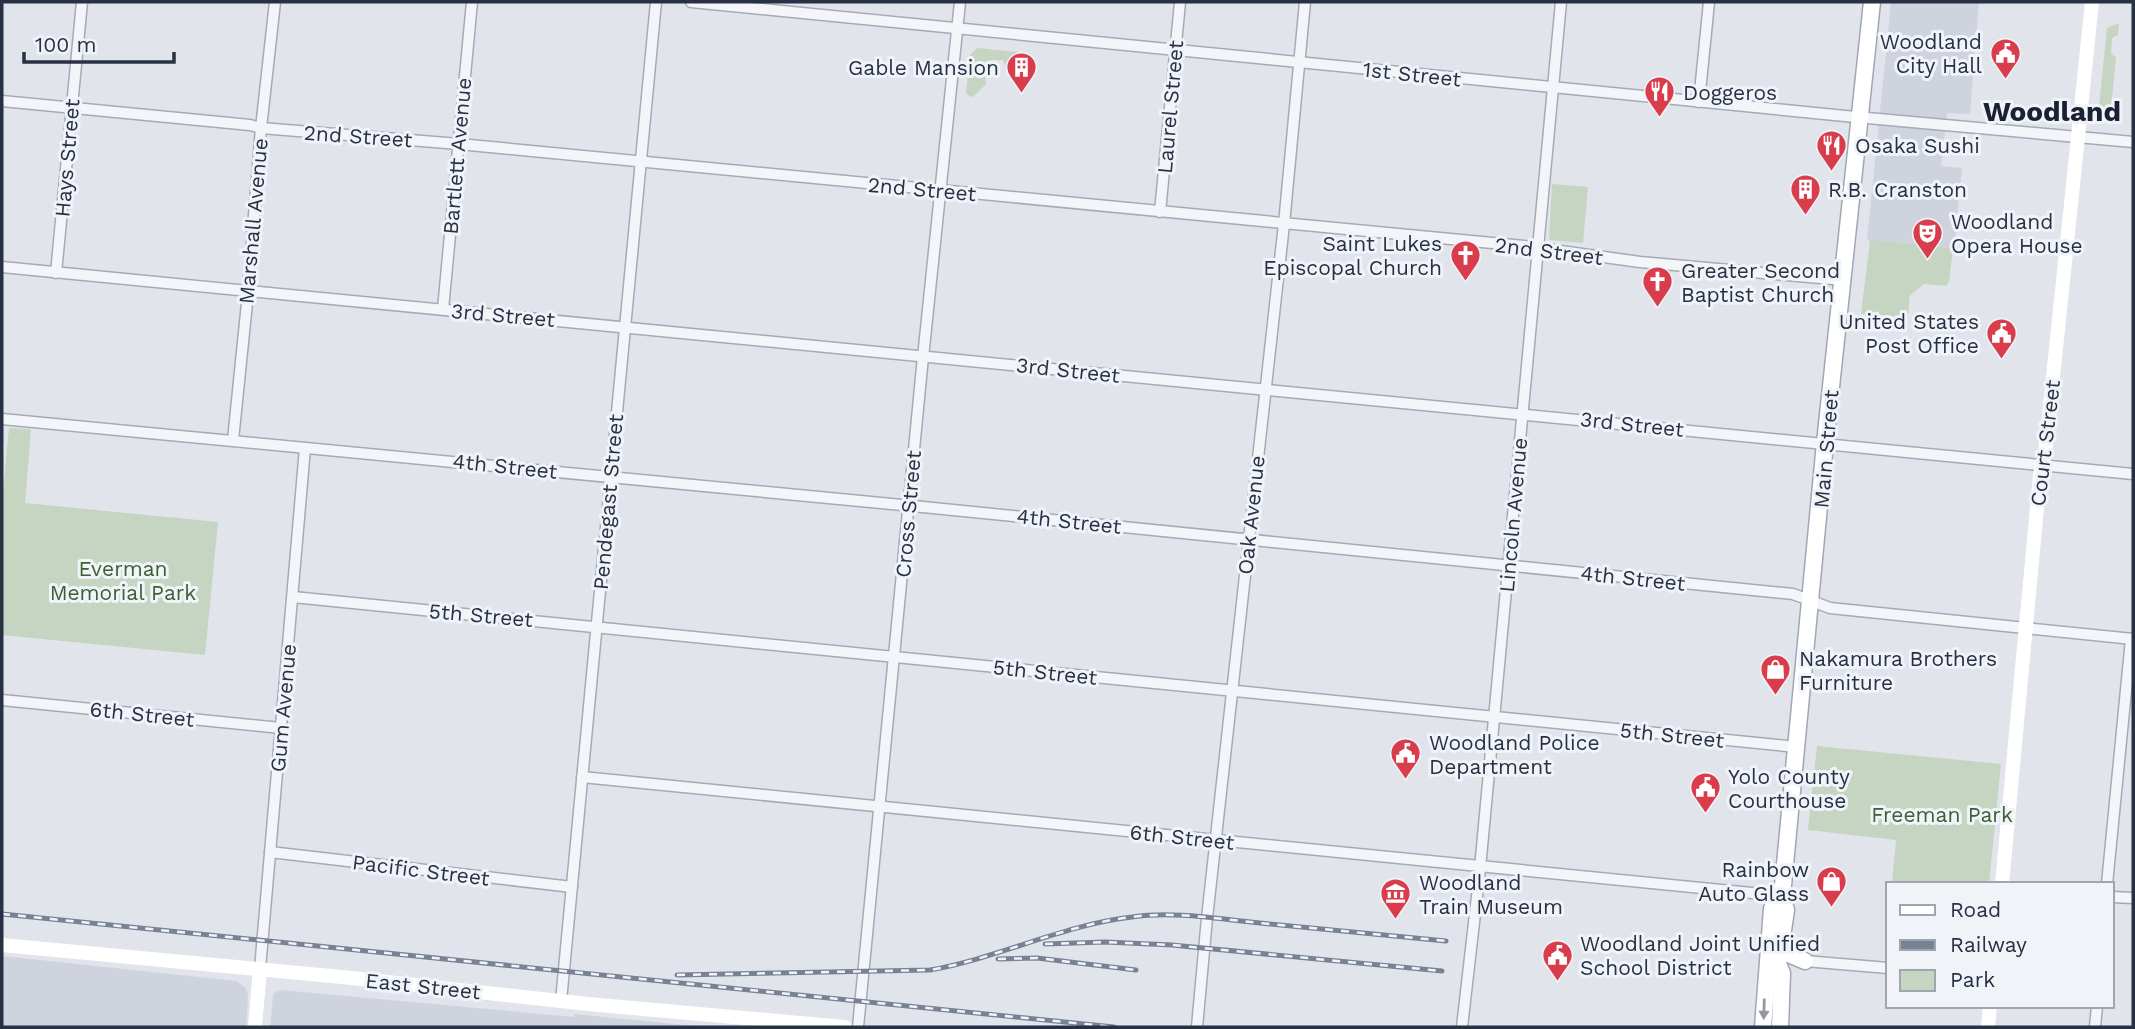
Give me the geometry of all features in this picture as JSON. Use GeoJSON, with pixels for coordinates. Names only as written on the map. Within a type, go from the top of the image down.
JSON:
{"type":"FeatureCollection","features":[{"type":"Feature","properties":{"kind":"main road","name":"Main Street"},"geometry":{"type":"LineString","coordinates":[[1780,1027],[1782,974],[1779,964],[1786,910],[1782,894],[1825,443],[1872,2]]}},
{"type":"Feature","properties":{"kind":"main road","name":"Main Street"},"geometry":{"type":"LineString","coordinates":[[1763,1027],[1772,909],[1782,894]]}},
{"type":"Feature","properties":{"kind":"main road"},"geometry":{"type":"LineString","coordinates":[[1782,946],[1786,953],[1805,961]]}},
{"type":"Feature","properties":{"kind":"main road"},"geometry":{"type":"LineString","coordinates":[[1782,974],[1786,966],[1805,961]]}},
{"type":"Feature","properties":{"kind":"street","name":"Hays Street"},"geometry":{"type":"LineString","coordinates":[[56,272],[82,2]]}},
{"type":"Feature","properties":{"kind":"street","name":"Marshall Avenue"},"geometry":{"type":"LineString","coordinates":[[233,440],[275,2]]}},
{"type":"Feature","properties":{"kind":"street","name":"Bartlett Avenue"},"geometry":{"type":"LineString","coordinates":[[443,309],[472,2]]}},
{"type":"Feature","properties":{"kind":"street","name":"Pendegast Street"},"geometry":{"type":"LineString","coordinates":[[561,1001],[656,2]]}},
{"type":"Feature","properties":{"kind":"street","name":"1st Street"},"geometry":{"type":"LineString","coordinates":[[691,2],[777,6],[958,29],[2133,142]]}},
{"type":"Feature","properties":{"kind":"street","name":"Cross Street"},"geometry":{"type":"LineString","coordinates":[[858,1027],[960,2]]}},
{"type":"Feature","properties":{"kind":"street","name":"Laurel Street"},"geometry":{"type":"LineString","coordinates":[[1160,212],[1180,2]]}},
{"type":"Feature","properties":{"kind":"street","name":"Oak Avenue"},"geometry":{"type":"LineString","coordinates":[[1197,1027],[1306,2]]}},
{"type":"Feature","properties":{"kind":"street","name":"Lincoln Avenue"},"geometry":{"type":"LineString","coordinates":[[1462,1027],[1480,865],[1561,2]]}},
{"type":"Feature","properties":{"kind":"street"},"geometry":{"type":"LineString","coordinates":[[1699,102],[1709,2]]}},
{"type":"Feature","properties":{"kind":"street","name":"Court Street"},"geometry":{"type":"LineString","coordinates":[[2002,882],[2092,2]]}},
{"type":"Feature","properties":{"kind":"street","name":"2nd Street"},"geometry":{"type":"LineString","coordinates":[[2,101],[261,128],[458,144],[1538,248],[1640,262],[1843,280]]}},
{"type":"Feature","properties":{"kind":"street","name":"3rd Street"},"geometry":{"type":"LineString","coordinates":[[2,267],[2133,474]]}},
{"type":"Feature","properties":{"kind":"street","name":"4th Street"},"geometry":{"type":"LineString","coordinates":[[2,419],[909,505],[1793,594],[1830,608],[2132,639]]}},
{"type":"Feature","properties":{"kind":"street","name":"Gum Avenue"},"geometry":{"type":"LineString","coordinates":[[260,969],[305,448]]}},
{"type":"Feature","properties":{"kind":"street","name":"5th Street"},"geometry":{"type":"LineString","coordinates":[[293,597],[1797,747]]}},
{"type":"Feature","properties":{"kind":"street"},"geometry":{"type":"LineString","coordinates":[[2108,882],[2132,639]]}},
{"type":"Feature","properties":{"kind":"street","name":"6th Street"},"geometry":{"type":"LineString","coordinates":[[2,700],[281,728]]}},
{"type":"Feature","properties":{"kind":"street","name":"6th Street"},"geometry":{"type":"LineString","coordinates":[[582,777],[1782,894]]}},
{"type":"Feature","properties":{"kind":"street","name":"Pacific Street"},"geometry":{"type":"LineString","coordinates":[[270,852],[572,887]]}},
{"type":"Feature","properties":{"kind":"street"},"geometry":{"type":"LineString","coordinates":[[2114,897],[2133,898]]}},
{"type":"Feature","properties":{"kind":"street","name":"East Street"},"geometry":{"type":"LineString","coordinates":[[2,945],[798,1025],[845,1027]]}},
{"type":"Feature","properties":{"kind":"street"},"geometry":{"type":"LineString","coordinates":[[1805,961],[1886,968]]}},
{"type":"Feature","properties":{"kind":"street"},"geometry":{"type":"LineString","coordinates":[[255,1027],[260,969]]}},
{"type":"Feature","properties":{"kind":"street"},"geometry":{"type":"LineString","coordinates":[[1988,1027],[1990,1008]]}},
{"type":"Feature","properties":{"kind":"street"},"geometry":{"type":"LineString","coordinates":[[2095,1027],[2097,1008]]}},
{"type":"Feature","properties":{"kind":"shaded area"},"geometry":{"type":"Polygon","coordinates":[[[1891,2],[1979,2],[1970,114],[1947,113],[1941,166],[1962,168],[1954,248],[1867,240],[1891,2]]]}},
{"type":"Feature","properties":{"kind":"shaded area"},"geometry":{"type":"Polygon","coordinates":[[[2,956],[236,981],[245,987],[248,995],[246,1027],[2,1026],[2,956]]]}},
{"type":"Feature","properties":{"kind":"shaded area"},"geometry":{"type":"Polygon","coordinates":[[[281,990],[705,1027],[270,1027],[273,996],[281,990]]]}},
{"type":"Feature","properties":{"kind":"green space"},"geometry":{"type":"Polygon","coordinates":[[[2119,23],[2118,35],[2112,38],[2111,54],[2116,57],[2111,107],[2100,119],[2098,116],[2107,28],[2119,23]]]}},
{"type":"Feature","properties":{"kind":"green space"},"geometry":{"type":"Polygon","coordinates":[[[977,48],[1018,52],[1022,56],[1019,64],[1007,69],[1003,60],[990,60],[984,67],[986,84],[970,97],[966,93],[970,55],[977,48]]]}},
{"type":"Feature","properties":{"kind":"green space"},"geometry":{"type":"Polygon","coordinates":[[[1552,184],[1588,187],[1583,243],[1549,240],[1552,184]]]}},
{"type":"Feature","properties":{"kind":"green space"},"geometry":{"type":"Polygon","coordinates":[[[1870,240],[1953,248],[1949,281],[1946,286],[1924,284],[1910,295],[1908,314],[1904,317],[1861,314],[1870,240]]]}},
{"type":"Feature","properties":{"kind":"green space","name":"Everman Memorial Park"},"geometry":{"type":"Polygon","coordinates":[[[9,428],[31,429],[25,503],[218,522],[205,655],[2,635],[2,502],[9,428]]]}},
{"type":"Feature","properties":{"kind":"green space","name":"Freeman Park"},"geometry":{"type":"Polygon","coordinates":[[[1817,746],[2001,764],[1989,882],[1892,882],[1896,840],[1808,830],[1817,746]]]}},
{"type":"Feature","properties":{"kind":"railway"},"geometry":{"type":"LineString","coordinates":[[2,914],[1114,1027]]}},
{"type":"Feature","properties":{"kind":"railway"},"geometry":{"type":"LineString","coordinates":[[677,975],[930,970],[981,958],[1081,927],[1148,915],[1196,916],[1446,941]]}},
{"type":"Feature","properties":{"kind":"railway"},"geometry":{"type":"LineString","coordinates":[[1045,944],[1105,942],[1172,945],[1442,971]]}},
{"type":"Feature","properties":{"kind":"railway"},"geometry":{"type":"LineString","coordinates":[[998,959],[1037,958],[1136,970]]}},
{"type":"Feature","properties":{"kind":"place","name":"Woodland City Hall"},"geometry":{"type":"Point","coordinates":[2005,80]}},
{"type":"Feature","properties":{"kind":"place","name":"Gable Mansion"},"geometry":{"type":"Point","coordinates":[1022,94]}},
{"type":"Feature","properties":{"kind":"place","name":"Doggeros"},"geometry":{"type":"Point","coordinates":[1660,119]}},
{"type":"Feature","properties":{"kind":"place","name":"Osaka Sushi"},"geometry":{"type":"Point","coordinates":[1832,172]}},
{"type":"Feature","properties":{"kind":"place","name":"R.B. Cranston"},"geometry":{"type":"Point","coordinates":[1805,216]}},
{"type":"Feature","properties":{"kind":"place","name":"Woodland Opera House"},"geometry":{"type":"Point","coordinates":[1928,260]}},
{"type":"Feature","properties":{"kind":"place","name":"Saint Lukes Episcopal Church"},"geometry":{"type":"Point","coordinates":[1465,282]}},
{"type":"Feature","properties":{"kind":"place","name":"Greater Second Baptist Church"},"geometry":{"type":"Point","coordinates":[1658,309]}},
{"type":"Feature","properties":{"kind":"place","name":"United States Post Office"},"geometry":{"type":"Point","coordinates":[2002,360]}},
{"type":"Feature","properties":{"kind":"place","name":"Nakamura Brothers Furniture"},"geometry":{"type":"Point","coordinates":[1776,697]}},
{"type":"Feature","properties":{"kind":"place","name":"Woodland Police Department"},"geometry":{"type":"Point","coordinates":[1406,781]}},
{"type":"Feature","properties":{"kind":"place","name":"Yolo County Courthouse"},"geometry":{"type":"Point","coordinates":[1705,815]}},
{"type":"Feature","properties":{"kind":"place","name":"Rainbow Auto Glass"},"geometry":{"type":"Point","coordinates":[1832,908]}},
{"type":"Feature","properties":{"kind":"place","name":"Woodland Train Museum"},"geometry":{"type":"Point","coordinates":[1396,921]}},
{"type":"Feature","properties":{"kind":"place","name":"Woodland Joint Unified School District"},"geometry":{"type":"Point","coordinates":[1557,982]}},
{"type":"Feature","properties":{"kind":"district","name":"Woodland"},"geometry":{"type":"Point","coordinates":[2052,111]}}]}
